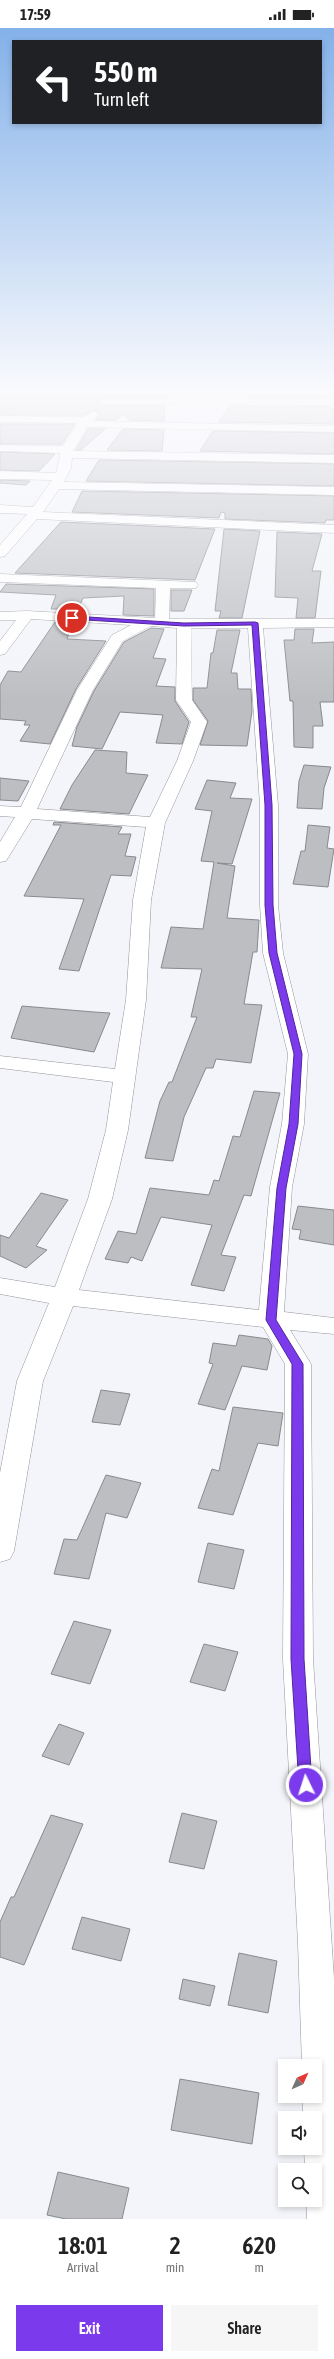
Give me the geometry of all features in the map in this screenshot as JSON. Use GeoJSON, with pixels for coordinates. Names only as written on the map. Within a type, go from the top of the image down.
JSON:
{"type":"FeatureCollection","features":[{"type":"Feature","properties":{"kind":"street"},"geometry":{"type":"LineString","coordinates":[[0,553],[4,542],[35,513],[47,496]]}},
{"type":"Feature","properties":{"kind":"street"},"geometry":{"type":"LineString","coordinates":[[0,509],[35,513],[334,529]]}},
{"type":"Feature","properties":{"kind":"street"},"geometry":{"type":"LineString","coordinates":[[0,578],[191,585]]}},
{"type":"Feature","properties":{"kind":"street"},"geometry":{"type":"LineString","coordinates":[[154,623],[163,584]]}},
{"type":"Feature","properties":{"kind":"street"},"geometry":{"type":"LineString","coordinates":[[0,651],[27,615]]}},
{"type":"Feature","properties":{"kind":"street"},"geometry":{"type":"LineString","coordinates":[[0,616],[27,615],[184,624],[334,623]]}},
{"type":"Feature","properties":{"kind":"street"},"geometry":{"type":"LineString","coordinates":[[0,857],[26,814],[85,690],[117,638],[154,623]]}},
{"type":"Feature","properties":{"kind":"street"},"geometry":{"type":"LineString","coordinates":[[255,623],[269,805],[269,905],[273,953],[298,1054],[293,1124],[281,1188],[271,1320],[298,1364],[298,1659],[316,1943],[326,2219]]}},
{"type":"Feature","properties":{"kind":"street"},"geometry":{"type":"LineString","coordinates":[[0,1551],[30,1381],[64,1297],[100,1199],[117,1130],[136,1000],[142,900],[156,823],[185,761],[199,722],[184,700],[184,624]]}},
{"type":"Feature","properties":{"kind":"street"},"geometry":{"type":"LineString","coordinates":[[0,811],[156,823]]}},
{"type":"Feature","properties":{"kind":"street"},"geometry":{"type":"LineString","coordinates":[[0,1062],[125,1077]]}},
{"type":"Feature","properties":{"kind":"street"},"geometry":{"type":"LineString","coordinates":[[0,1286],[64,1297],[334,1326]]}},
{"type":"Feature","properties":{"kind":"building"},"geometry":{"type":"Polygon","coordinates":[[[80,496],[334,496],[334,520],[326,520],[325,523],[225,519],[225,513],[221,512],[219,518],[72,512],[80,496]]]}},
{"type":"Feature","properties":{"kind":"building"},"geometry":{"type":"Polygon","coordinates":[[[61,522],[215,529],[195,580],[15,573],[61,522]]]}},
{"type":"Feature","properties":{"kind":"building"},"geometry":{"type":"Polygon","coordinates":[[[224,529],[260,531],[242,618],[219,618],[221,611],[215,611],[224,529]]]}},
{"type":"Feature","properties":{"kind":"building"},"geometry":{"type":"Polygon","coordinates":[[[277,532],[322,534],[312,571],[321,571],[315,618],[296,618],[298,598],[275,597],[277,532]]]}},
{"type":"Feature","properties":{"kind":"building"},"geometry":{"type":"Polygon","coordinates":[[[6,584],[154,589],[154,616],[123,615],[124,596],[83,598],[77,612],[61,611],[63,609],[51,609],[56,595],[0,592],[6,584]]]}},
{"type":"Feature","properties":{"kind":"building"},"geometry":{"type":"Polygon","coordinates":[[[171,590],[192,590],[184,611],[171,611],[171,590]]]}},
{"type":"Feature","properties":{"kind":"building"},"geometry":{"type":"Polygon","coordinates":[[[55,622],[73,623],[67,639],[106,641],[76,689],[50,744],[20,741],[30,725],[24,725],[26,721],[0,719],[0,685],[8,671],[21,672],[55,622]]]}},
{"type":"Feature","properties":{"kind":"building"},"geometry":{"type":"Polygon","coordinates":[[[151,628],[164,629],[153,658],[166,659],[156,686],[175,687],[175,701],[189,722],[182,744],[156,743],[163,715],[120,712],[102,749],[72,746],[77,727],[94,691],[124,642],[151,628]]]}},
{"type":"Feature","properties":{"kind":"building"},"geometry":{"type":"Polygon","coordinates":[[[295,629],[314,629],[312,643],[334,642],[334,702],[320,702],[323,726],[313,726],[313,748],[294,747],[293,701],[290,701],[284,640],[294,640],[295,629]]]}},
{"type":"Feature","properties":{"kind":"building"},"geometry":{"type":"Polygon","coordinates":[[[217,630],[240,630],[231,673],[237,673],[238,689],[251,689],[252,711],[247,746],[200,745],[208,721],[193,700],[193,688],[207,688],[211,653],[213,653],[217,630]]]}},
{"type":"Feature","properties":{"kind":"building"},"geometry":{"type":"Polygon","coordinates":[[[95,750],[127,752],[126,773],[148,775],[129,814],[60,809],[72,785],[95,750]]]}},
{"type":"Feature","properties":{"kind":"building"},"geometry":{"type":"Polygon","coordinates":[[[304,765],[331,767],[324,788],[322,809],[297,808],[299,781],[304,765]]]}},
{"type":"Feature","properties":{"kind":"building"},"geometry":{"type":"Polygon","coordinates":[[[0,778],[29,781],[18,801],[0,800],[0,778]]]}},
{"type":"Feature","properties":{"kind":"building"},"geometry":{"type":"Polygon","coordinates":[[[207,780],[236,783],[230,798],[252,799],[232,864],[217,863],[235,866],[227,918],[259,920],[257,952],[253,952],[244,1004],[262,1005],[251,1063],[216,1059],[213,1068],[206,1068],[184,1117],[173,1161],[145,1158],[160,1101],[169,1082],[172,1082],[197,1017],[191,1017],[202,969],[161,968],[171,927],[203,929],[214,862],[201,861],[212,811],[195,809],[207,780]]]}},
{"type":"Feature","properties":{"kind":"building"},"geometry":{"type":"Polygon","coordinates":[[[54,822],[122,827],[118,834],[131,834],[125,856],[136,857],[131,876],[111,875],[79,971],[59,969],[84,899],[24,896],[61,825],[53,825],[54,822]]]}},
{"type":"Feature","properties":{"kind":"building"},"geometry":{"type":"Polygon","coordinates":[[[308,825],[330,827],[327,848],[334,849],[328,887],[293,884],[301,851],[305,851],[308,825]]]}},
{"type":"Feature","properties":{"kind":"building"},"geometry":{"type":"Polygon","coordinates":[[[22,1006],[110,1013],[94,1052],[11,1038],[22,1006]]]}},
{"type":"Feature","properties":{"kind":"building"},"geometry":{"type":"Polygon","coordinates":[[[254,1091],[280,1093],[251,1196],[244,1195],[221,1255],[236,1257],[224,1291],[191,1285],[212,1225],[161,1217],[142,1261],[131,1257],[128,1263],[105,1259],[118,1231],[136,1234],[150,1188],[209,1195],[214,1180],[219,1181],[233,1136],[240,1137],[254,1091]]]}},
{"type":"Feature","properties":{"kind":"building"},"geometry":{"type":"Polygon","coordinates":[[[41,1193],[68,1200],[36,1246],[47,1250],[26,1268],[0,1256],[0,1235],[9,1238],[41,1193]]]}},
{"type":"Feature","properties":{"kind":"building"},"geometry":{"type":"Polygon","coordinates":[[[298,1206],[334,1210],[334,1245],[299,1239],[301,1230],[292,1229],[298,1206]]]}},
{"type":"Feature","properties":{"kind":"building"},"geometry":{"type":"Polygon","coordinates":[[[239,1335],[268,1339],[272,1346],[267,1370],[242,1366],[225,1410],[198,1404],[213,1364],[209,1363],[213,1343],[236,1346],[239,1335]]]}},
{"type":"Feature","properties":{"kind":"building"},"geometry":{"type":"Polygon","coordinates":[[[101,1390],[130,1394],[120,1425],[92,1422],[101,1390]]]}},
{"type":"Feature","properties":{"kind":"building"},"geometry":{"type":"Polygon","coordinates":[[[233,1407],[283,1413],[278,1446],[258,1443],[233,1515],[198,1508],[212,1469],[219,1471],[233,1407]]]}},
{"type":"Feature","properties":{"kind":"building"},"geometry":{"type":"Polygon","coordinates":[[[106,1475],[141,1483],[127,1518],[106,1513],[89,1579],[54,1574],[64,1539],[77,1540],[106,1475]]]}},
{"type":"Feature","properties":{"kind":"building"},"geometry":{"type":"Polygon","coordinates":[[[208,1543],[244,1550],[234,1589],[198,1582],[208,1543]]]}},
{"type":"Feature","properties":{"kind":"building"},"geometry":{"type":"Polygon","coordinates":[[[74,1621],[111,1630],[90,1684],[51,1674],[74,1621]]]}},
{"type":"Feature","properties":{"kind":"building"},"geometry":{"type":"Polygon","coordinates":[[[204,1644],[238,1652],[225,1691],[190,1682],[204,1644]]]}},
{"type":"Feature","properties":{"kind":"building"},"geometry":{"type":"Polygon","coordinates":[[[59,1724],[84,1733],[69,1765],[42,1756],[59,1724]]]}},
{"type":"Feature","properties":{"kind":"building"},"geometry":{"type":"Polygon","coordinates":[[[182,1813],[217,1821],[204,1869],[169,1862],[182,1813]]]}},
{"type":"Feature","properties":{"kind":"building"},"geometry":{"type":"Polygon","coordinates":[[[51,1815],[83,1824],[24,1965],[0,1957],[0,1922],[11,1897],[14,1897],[51,1815]]]}},
{"type":"Feature","properties":{"kind":"building"},"geometry":{"type":"Polygon","coordinates":[[[82,1917],[130,1929],[121,1961],[72,1949],[82,1917]]]}},
{"type":"Feature","properties":{"kind":"building"},"geometry":{"type":"Polygon","coordinates":[[[239,1953],[277,1961],[268,2013],[228,2005],[239,1953]]]}},
{"type":"Feature","properties":{"kind":"building"},"geometry":{"type":"Polygon","coordinates":[[[183,1979],[215,1986],[210,2006],[179,1999],[183,1979]]]}},
{"type":"Feature","properties":{"kind":"building"},"geometry":{"type":"Polygon","coordinates":[[[180,2079],[259,2093],[252,2144],[171,2130],[180,2079]]]}},
{"type":"Feature","properties":{"kind":"building"},"geometry":{"type":"Polygon","coordinates":[[[58,2172],[129,2188],[122,2219],[66,2219],[47,2215],[58,2172]]]}},
{"type":"Feature","properties":{"kind":"route"},"geometry":{"type":"LineString","coordinates":[[72,618],[147,623],[255,623],[269,805],[269,905],[273,953],[298,1054],[293,1124],[281,1188],[271,1320],[298,1364],[298,1659],[306,1785]]}}]}
